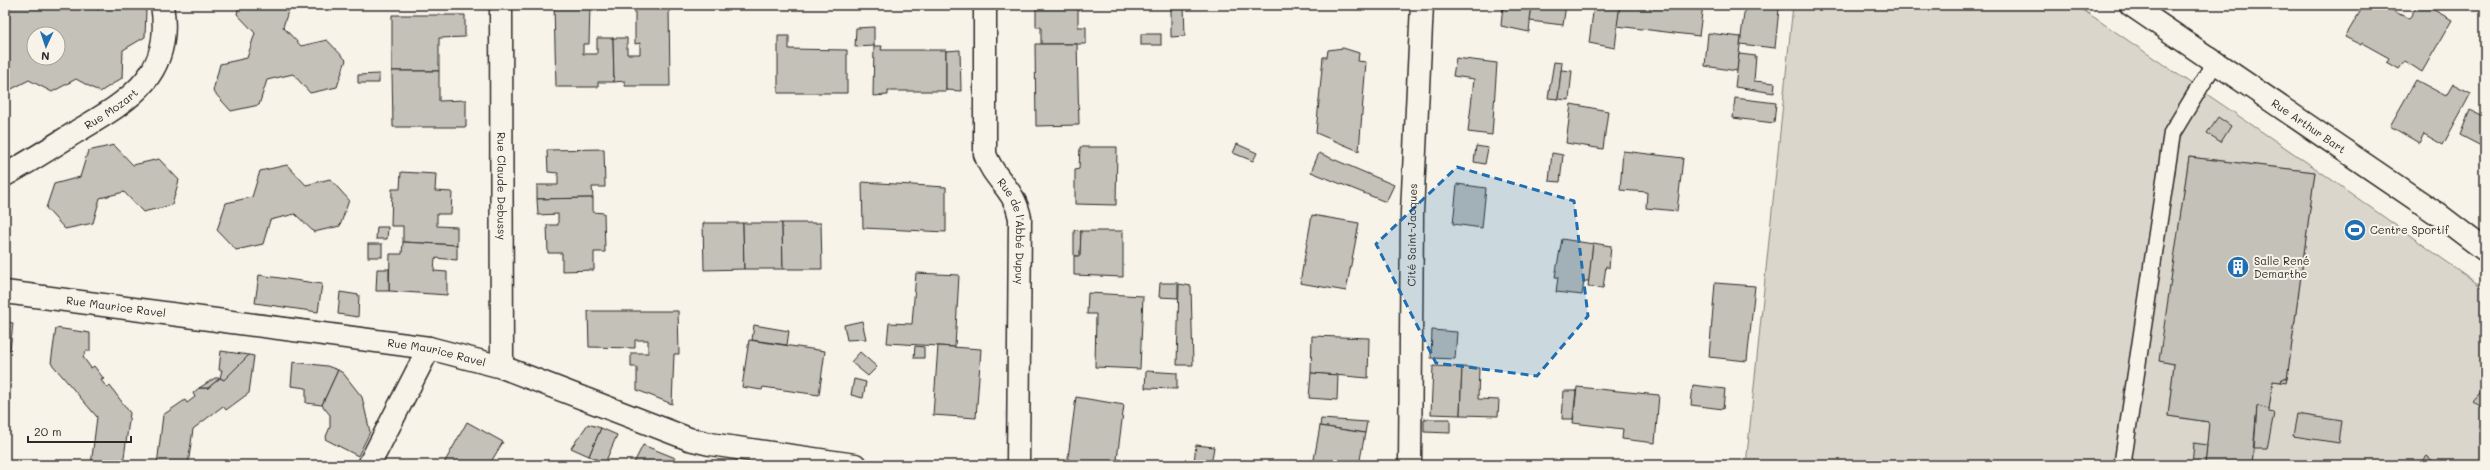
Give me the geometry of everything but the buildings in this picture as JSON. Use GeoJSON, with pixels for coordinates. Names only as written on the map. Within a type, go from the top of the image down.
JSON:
{"type":"FeatureCollection","features":[{"type":"Feature","properties":{"kind":"street","name":"Rue Mozart"},"geometry":{"type":"LineString","coordinates":[[5,175],[116,108],[134,95],[155,66],[162,47],[162,5]]}},
{"type":"Feature","properties":{"kind":"street","name":"Rue Claude Debussy"},"geometry":{"type":"LineString","coordinates":[[501,5],[502,367]]}},
{"type":"Feature","properties":{"kind":"street","name":"Rue de l'Abbé Dupuy"},"geometry":{"type":"LineString","coordinates":[[985,5],[985,154],[989,167],[1017,203],[1020,218],[1018,465]]}},
{"type":"Feature","properties":{"kind":"street","name":"Cité Saint-Jacques"},"geometry":{"type":"LineString","coordinates":[[1410,465],[1412,212],[1422,5]]}},
{"type":"Feature","properties":{"kind":"street","name":"Rue Arthur Bart"},"geometry":{"type":"LineString","coordinates":[[2131,5],[2440,215],[2485,250]]}},
{"type":"Feature","properties":{"kind":"street","name":"Rue Maurice Ravel"},"geometry":{"type":"LineString","coordinates":[[5,292],[429,348],[502,367],[689,439],[726,457],[854,465]]}},
{"type":"Feature","properties":{"kind":"street"},"geometry":{"type":"LineString","coordinates":[[369,465],[429,348]]}},
{"type":"Feature","properties":{"kind":"lane"},"geometry":{"type":"LineString","coordinates":[[2126,465],[2123,460],[2172,133],[2215,62]]}},
{"type":"Feature","properties":{"kind":"highlighted area"},"geometry":{"type":"Polygon","coordinates":[[[1457,167],[1574,201],[1588,316],[1537,376],[1436,363],[1376,244],[1457,167]]]}},
{"type":"Feature","properties":{"kind":"shaded area"},"geometry":{"type":"Polygon","coordinates":[[[1793,5],[2076,5],[2318,170],[2485,289],[2485,465],[2252,465],[2257,406],[2269,409],[2273,381],[2281,382],[2282,379],[2287,379],[2315,172],[2189,157],[2160,361],[2174,364],[2168,416],[2209,422],[2205,465],[1746,465],[1793,5]]]}},
{"type":"Feature","properties":{"kind":"place","name":"Centre Sportif"},"geometry":{"type":"Point","coordinates":[2355,230]}},
{"type":"Feature","properties":{"kind":"place","name":"Salle René Demarthe"},"geometry":{"type":"Point","coordinates":[2238,267]}}]}
